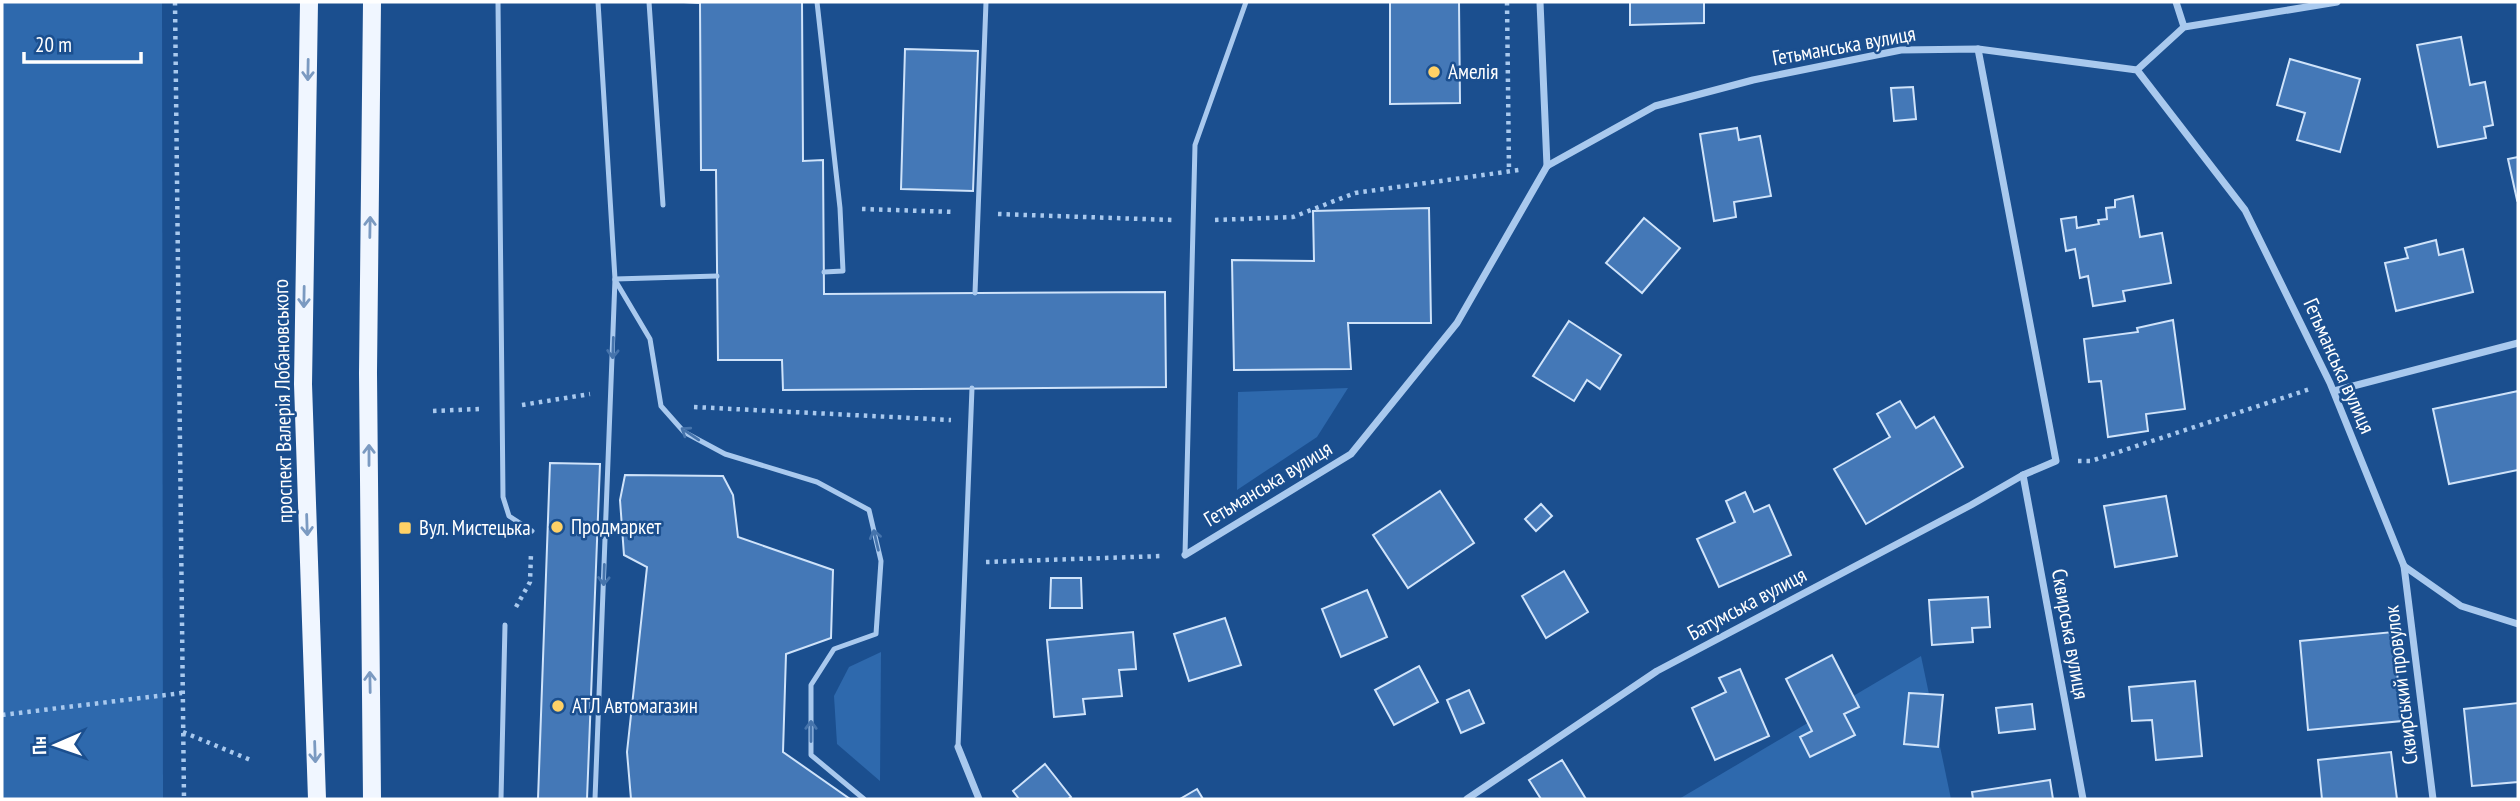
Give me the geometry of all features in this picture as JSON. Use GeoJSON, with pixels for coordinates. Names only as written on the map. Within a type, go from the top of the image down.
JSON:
{"type":"FeatureCollection","features":[{"type":"Feature","properties":{"kind":"main road","name":"проспект Валерія Лобановського"},"geometry":{"type":"LineString","coordinates":[[309,2],[303,384],[317,799]]}},
{"type":"Feature","properties":{"kind":"main road"},"geometry":{"type":"LineString","coordinates":[[372,2],[368,373],[372,799]]}},
{"type":"Feature","properties":{"kind":"street"},"geometry":{"type":"LineString","coordinates":[[1540,2],[1547,166]]}},
{"type":"Feature","properties":{"kind":"street"},"geometry":{"type":"LineString","coordinates":[[2176,2],[2184,27]]}},
{"type":"Feature","properties":{"kind":"street"},"geometry":{"type":"LineString","coordinates":[[2137,70],[2184,27],[2337,2]]}},
{"type":"Feature","properties":{"kind":"street","name":"Гетьманська вулиця"},"geometry":{"type":"LineString","coordinates":[[1185,555],[1351,454],[1458,323],[1547,166],[1655,106],[1753,80],[1901,50],[1978,50],[2137,70],[2245,209],[2334,391],[2404,566]]}},
{"type":"Feature","properties":{"kind":"street"},"geometry":{"type":"LineString","coordinates":[[1978,50],[2056,461]]}},
{"type":"Feature","properties":{"kind":"street"},"geometry":{"type":"LineString","coordinates":[[2334,391],[2518,343]]}},
{"type":"Feature","properties":{"kind":"street","name":"Батумська вулиця"},"geometry":{"type":"LineString","coordinates":[[1466,799],[1657,671],[2023,475],[2056,461]]}},
{"type":"Feature","properties":{"kind":"street","name":"Сквирська вулиця"},"geometry":{"type":"LineString","coordinates":[[2023,475],[2082,799]]}},
{"type":"Feature","properties":{"kind":"street"},"geometry":{"type":"LineString","coordinates":[[2404,566],[2461,606],[2518,624]]}},
{"type":"Feature","properties":{"kind":"street","name":"Сквирський провулок"},"geometry":{"type":"LineString","coordinates":[[2404,566],[2432,799]]}},
{"type":"Feature","properties":{"kind":"street"},"geometry":{"type":"LineString","coordinates":[[958,747],[979,799]]}},
{"type":"Feature","properties":{"kind":"lane"},"geometry":{"type":"LineString","coordinates":[[498,2],[503,497],[509,516],[532,531]]}},
{"type":"Feature","properties":{"kind":"lane"},"geometry":{"type":"LineString","coordinates":[[595,799],[615,279],[598,2]]}},
{"type":"Feature","properties":{"kind":"lane"},"geometry":{"type":"LineString","coordinates":[[649,2],[663,205]]}},
{"type":"Feature","properties":{"kind":"lane"},"geometry":{"type":"LineString","coordinates":[[817,2],[840,208],[843,271],[824,272]]}},
{"type":"Feature","properties":{"kind":"lane"},"geometry":{"type":"LineString","coordinates":[[975,293],[986,2]]}},
{"type":"Feature","properties":{"kind":"lane"},"geometry":{"type":"LineString","coordinates":[[1185,555],[1195,145],[1246,2]]}},
{"type":"Feature","properties":{"kind":"lane"},"geometry":{"type":"LineString","coordinates":[[615,279],[716,276]]}},
{"type":"Feature","properties":{"kind":"lane"},"geometry":{"type":"LineString","coordinates":[[615,279],[650,339],[661,406],[684,432],[725,454],[817,482],[869,510],[881,561],[876,634],[834,649],[811,685],[811,755],[864,799]]}},
{"type":"Feature","properties":{"kind":"lane"},"geometry":{"type":"LineString","coordinates":[[958,747],[972,388]]}},
{"type":"Feature","properties":{"kind":"lane"},"geometry":{"type":"LineString","coordinates":[[501,799],[505,625]]}},
{"type":"Feature","properties":{"kind":"path"},"geometry":{"type":"LineString","coordinates":[[175,2],[184,799]]}},
{"type":"Feature","properties":{"kind":"path"},"geometry":{"type":"LineString","coordinates":[[1507,2],[1509,171]]}},
{"type":"Feature","properties":{"kind":"path"},"geometry":{"type":"LineString","coordinates":[[840,208],[1193,221],[1293,217],[1355,193],[1547,166]]}},
{"type":"Feature","properties":{"kind":"path"},"geometry":{"type":"LineString","coordinates":[[2056,461],[2091,461],[2330,383]]}},
{"type":"Feature","properties":{"kind":"path"},"geometry":{"type":"LineString","coordinates":[[433,411],[502,409],[611,391]]}},
{"type":"Feature","properties":{"kind":"path"},"geometry":{"type":"LineString","coordinates":[[661,406],[970,421]]}},
{"type":"Feature","properties":{"kind":"path"},"geometry":{"type":"LineString","coordinates":[[530,582],[532,531]]}},
{"type":"Feature","properties":{"kind":"path"},"geometry":{"type":"LineString","coordinates":[[965,563],[1185,555]]}},
{"type":"Feature","properties":{"kind":"path"},"geometry":{"type":"LineString","coordinates":[[2,715],[182,694]]}},
{"type":"Feature","properties":{"kind":"path"},"geometry":{"type":"LineString","coordinates":[[183,732],[253,761]]}},
{"type":"Feature","properties":{"kind":"shaded area"},"geometry":{"type":"Polygon","coordinates":[[[2,2],[162,2],[163,799],[2,799],[2,2]]]}},
{"type":"Feature","properties":{"kind":"shaded area"},"geometry":{"type":"Polygon","coordinates":[[[1348,388],[1317,437],[1237,490],[1238,392],[1348,388]]]}},
{"type":"Feature","properties":{"kind":"shaded area"},"geometry":{"type":"Polygon","coordinates":[[[881,652],[880,781],[837,744],[834,696],[849,667],[881,652]]]}},
{"type":"Feature","properties":{"kind":"shaded area"},"geometry":{"type":"Polygon","coordinates":[[[1921,656],[1951,799],[1679,799],[1921,656]]]}},
{"type":"Feature","properties":{"kind":"building"},"geometry":{"type":"Polygon","coordinates":[[[684,2],[802,2],[803,161],[823,160],[824,294],[1165,292],[1166,387],[783,390],[782,360],[718,360],[716,170],[701,170],[700,3],[684,2]]]}},
{"type":"Feature","properties":{"kind":"building"},"geometry":{"type":"Polygon","coordinates":[[[1390,2],[1459,2],[1460,103],[1390,104],[1390,2]]]}},
{"type":"Feature","properties":{"kind":"building"},"geometry":{"type":"Polygon","coordinates":[[[1630,2],[1704,2],[1704,23],[1630,25],[1630,2]]]}},
{"type":"Feature","properties":{"kind":"building"},"geometry":{"type":"Polygon","coordinates":[[[2461,37],[2470,85],[2485,82],[2493,125],[2484,127],[2486,138],[2438,147],[2417,45],[2461,37]]]}},
{"type":"Feature","properties":{"kind":"building"},"geometry":{"type":"Polygon","coordinates":[[[905,49],[978,51],[973,191],[901,189],[905,49]]]}},
{"type":"Feature","properties":{"kind":"building"},"geometry":{"type":"Polygon","coordinates":[[[2290,59],[2360,79],[2340,152],[2297,140],[2305,113],[2277,105],[2290,59]]]}},
{"type":"Feature","properties":{"kind":"building"},"geometry":{"type":"Polygon","coordinates":[[[1913,87],[1916,119],[1894,121],[1891,88],[1913,87]]]}},
{"type":"Feature","properties":{"kind":"building"},"geometry":{"type":"Polygon","coordinates":[[[1737,128],[1739,140],[1760,136],[1771,196],[1734,202],[1736,217],[1714,221],[1700,134],[1737,128]]]}},
{"type":"Feature","properties":{"kind":"building"},"geometry":{"type":"Polygon","coordinates":[[[2518,157],[2518,199],[2517,200],[2508,159],[2518,157]]]}},
{"type":"Feature","properties":{"kind":"building"},"geometry":{"type":"Polygon","coordinates":[[[2133,196],[2140,237],[2162,233],[2171,283],[2123,291],[2125,301],[2093,306],[2088,276],[2080,278],[2075,249],[2066,251],[2061,219],[2076,217],[2077,228],[2099,224],[2098,220],[2107,219],[2106,208],[2115,207],[2115,200],[2133,196]]]}},
{"type":"Feature","properties":{"kind":"building"},"geometry":{"type":"Polygon","coordinates":[[[1429,208],[1431,323],[1348,323],[1351,369],[1234,370],[1232,260],[1314,261],[1313,211],[1429,208]]]}},
{"type":"Feature","properties":{"kind":"building"},"geometry":{"type":"Polygon","coordinates":[[[1644,218],[1680,248],[1642,293],[1606,263],[1644,218]]]}},
{"type":"Feature","properties":{"kind":"building"},"geometry":{"type":"Polygon","coordinates":[[[2436,240],[2439,255],[2463,249],[2473,292],[2396,311],[2385,263],[2408,258],[2405,248],[2436,240]]]}},
{"type":"Feature","properties":{"kind":"building"},"geometry":{"type":"Polygon","coordinates":[[[2173,320],[2185,409],[2146,414],[2148,431],[2108,437],[2101,381],[2089,382],[2084,339],[2138,332],[2137,328],[2173,320]]]}},
{"type":"Feature","properties":{"kind":"building"},"geometry":{"type":"Polygon","coordinates":[[[1569,321],[1621,355],[1600,389],[1587,380],[1574,401],[1533,376],[1569,321]]]}},
{"type":"Feature","properties":{"kind":"building"},"geometry":{"type":"Polygon","coordinates":[[[2518,391],[2518,470],[2449,484],[2433,409],[2518,391]]]}},
{"type":"Feature","properties":{"kind":"building"},"geometry":{"type":"Polygon","coordinates":[[[1900,401],[1916,428],[1934,417],[1963,467],[1866,524],[1834,469],[1890,437],[1877,414],[1900,401]]]}},
{"type":"Feature","properties":{"kind":"building"},"geometry":{"type":"Polygon","coordinates":[[[550,463],[600,464],[587,799],[538,799],[550,463]]]}},
{"type":"Feature","properties":{"kind":"building"},"geometry":{"type":"Polygon","coordinates":[[[625,475],[723,476],[733,495],[738,537],[833,570],[831,638],[786,654],[783,752],[850,799],[631,799],[627,752],[647,567],[624,555],[620,500],[625,475]]]}},
{"type":"Feature","properties":{"kind":"building"},"geometry":{"type":"Polygon","coordinates":[[[1440,491],[1474,543],[1408,588],[1373,535],[1440,491]]]}},
{"type":"Feature","properties":{"kind":"building"},"geometry":{"type":"Polygon","coordinates":[[[1745,492],[1754,512],[1769,505],[1791,555],[1719,587],[1697,539],[1735,522],[1726,501],[1745,492]]]}},
{"type":"Feature","properties":{"kind":"building"},"geometry":{"type":"Polygon","coordinates":[[[2166,496],[2177,556],[2115,567],[2104,506],[2166,496]]]}},
{"type":"Feature","properties":{"kind":"building"},"geometry":{"type":"Polygon","coordinates":[[[1541,504],[1552,516],[1536,531],[1525,519],[1541,504]]]}},
{"type":"Feature","properties":{"kind":"building"},"geometry":{"type":"Polygon","coordinates":[[[1564,571],[1588,612],[1546,638],[1522,596],[1564,571]]]}},
{"type":"Feature","properties":{"kind":"building"},"geometry":{"type":"Polygon","coordinates":[[[1051,578],[1081,578],[1082,608],[1050,608],[1051,578]]]}},
{"type":"Feature","properties":{"kind":"building"},"geometry":{"type":"Polygon","coordinates":[[[1367,590],[1387,637],[1341,657],[1322,609],[1367,590]]]}},
{"type":"Feature","properties":{"kind":"building"},"geometry":{"type":"Polygon","coordinates":[[[1988,597],[1990,627],[1972,628],[1973,642],[1932,645],[1929,600],[1988,597]]]}},
{"type":"Feature","properties":{"kind":"building"},"geometry":{"type":"Polygon","coordinates":[[[1225,618],[1241,665],[1189,681],[1174,634],[1225,618]]]}},
{"type":"Feature","properties":{"kind":"building"},"geometry":{"type":"Polygon","coordinates":[[[1133,632],[1136,669],[1119,670],[1122,696],[1083,699],[1085,714],[1054,717],[1047,640],[1133,632]]]}},
{"type":"Feature","properties":{"kind":"building"},"geometry":{"type":"Polygon","coordinates":[[[2393,632],[2402,721],[2308,730],[2300,641],[2393,632]]]}},
{"type":"Feature","properties":{"kind":"building"},"geometry":{"type":"Polygon","coordinates":[[[1832,655],[1859,707],[1844,714],[1855,735],[1810,757],[1800,737],[1812,731],[1786,679],[1832,655]]]}},
{"type":"Feature","properties":{"kind":"building"},"geometry":{"type":"Polygon","coordinates":[[[1419,666],[1438,702],[1394,725],[1375,690],[1419,666]]]}},
{"type":"Feature","properties":{"kind":"building"},"geometry":{"type":"Polygon","coordinates":[[[1740,669],[1769,736],[1715,760],[1692,708],[1726,692],[1719,678],[1740,669]]]}},
{"type":"Feature","properties":{"kind":"building"},"geometry":{"type":"Polygon","coordinates":[[[2195,681],[2202,756],[2156,760],[2152,720],[2132,721],[2129,687],[2195,681]]]}},
{"type":"Feature","properties":{"kind":"building"},"geometry":{"type":"Polygon","coordinates":[[[1469,690],[1484,723],[1461,733],[1447,700],[1469,690]]]}},
{"type":"Feature","properties":{"kind":"building"},"geometry":{"type":"Polygon","coordinates":[[[1909,693],[1943,695],[1938,747],[1904,744],[1909,693]]]}},
{"type":"Feature","properties":{"kind":"building"},"geometry":{"type":"Polygon","coordinates":[[[2518,703],[2518,782],[2472,786],[2464,709],[2518,703]]]}},
{"type":"Feature","properties":{"kind":"building"},"geometry":{"type":"Polygon","coordinates":[[[2032,704],[2035,729],[1999,733],[1996,708],[2032,704]]]}},
{"type":"Feature","properties":{"kind":"building"},"geometry":{"type":"Polygon","coordinates":[[[2391,752],[2397,799],[2322,799],[2318,760],[2391,752]]]}},
{"type":"Feature","properties":{"kind":"building"},"geometry":{"type":"Polygon","coordinates":[[[1562,760],[1586,799],[1541,799],[1529,780],[1562,760]]]}},
{"type":"Feature","properties":{"kind":"building"},"geometry":{"type":"Polygon","coordinates":[[[1045,764],[1071,797],[1019,799],[1013,791],[1045,764]]]}},
{"type":"Feature","properties":{"kind":"building"},"geometry":{"type":"Polygon","coordinates":[[[2050,780],[2053,799],[1973,799],[1972,792],[2050,780]]]}},
{"type":"Feature","properties":{"kind":"building"},"geometry":{"type":"Polygon","coordinates":[[[1197,789],[1203,799],[1180,799],[1197,789]]]}},
{"type":"Feature","properties":{"kind":"place","name":"Амелія"},"geometry":{"type":"Point","coordinates":[1434,72]}},
{"type":"Feature","properties":{"kind":"place","name":"Продмаркет"},"geometry":{"type":"Point","coordinates":[557,527]}},
{"type":"Feature","properties":{"kind":"place","name":"Вул. Мистецька"},"geometry":{"type":"Point","coordinates":[405,528]}},
{"type":"Feature","properties":{"kind":"place","name":"АТЛ Автомагазин"},"geometry":{"type":"Point","coordinates":[558,706]}}]}
